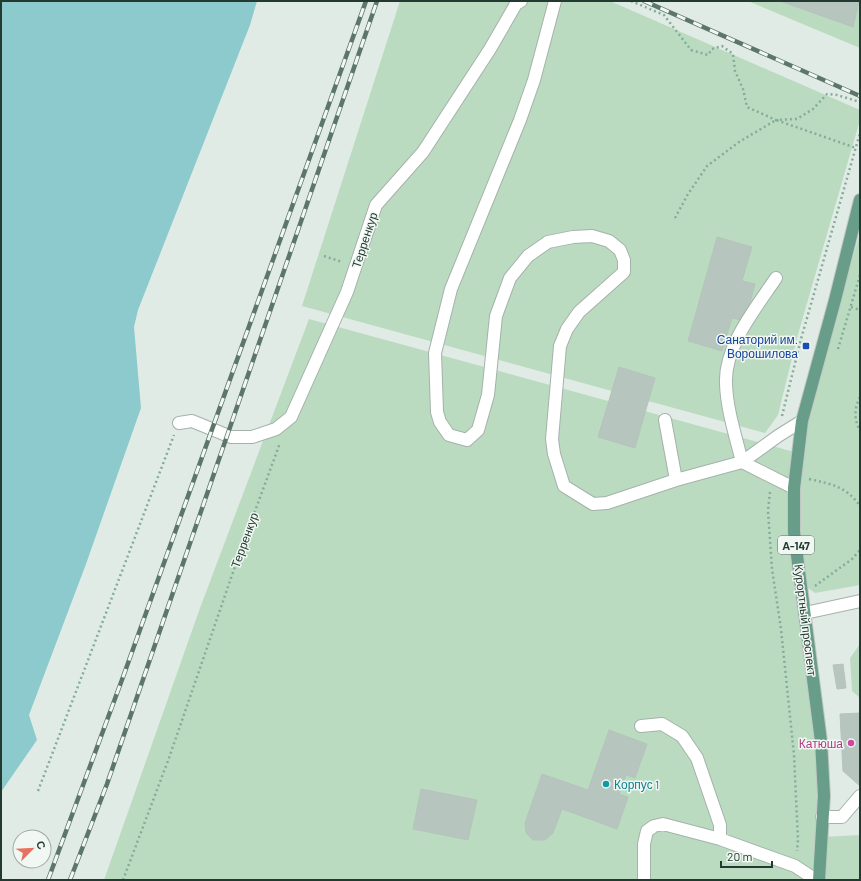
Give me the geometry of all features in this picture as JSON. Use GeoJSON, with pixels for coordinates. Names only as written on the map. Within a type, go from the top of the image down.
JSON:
{"type":"FeatureCollection","features":[{"type":"Feature","properties":{"kind":"main road","name":"Курортный проспект"},"geometry":{"type":"LineString","coordinates":[[819,880],[824,796],[821,741],[794,532],[794,488],[802,422],[836,300],[860,200]]}},
{"type":"Feature","properties":{"kind":"street","name":"Терренкур"},"geometry":{"type":"LineString","coordinates":[[179,423],[192,421],[231,437],[252,437],[276,429],[291,417],[347,292],[376,205],[423,152],[490,49],[516,4],[521,1]]}},
{"type":"Feature","properties":{"kind":"street"},"geometry":{"type":"LineString","coordinates":[[555,1],[534,80],[520,120],[451,290],[435,352],[436,412],[440,422],[449,435],[467,440],[478,430],[488,395],[496,316],[510,278],[528,256],[548,242],[573,237],[592,236],[609,241],[620,250],[624,260],[624,272],[579,312],[568,329],[560,346],[552,439],[554,454],[564,486],[594,504],[607,503],[676,480],[742,462],[778,436],[802,422]]}},
{"type":"Feature","properties":{"kind":"street"},"geometry":{"type":"LineString","coordinates":[[776,278],[739,335],[729,360],[725,383],[728,404],[742,462],[794,488]]}},
{"type":"Feature","properties":{"kind":"street"},"geometry":{"type":"LineString","coordinates":[[666,420],[676,480]]}},
{"type":"Feature","properties":{"kind":"street"},"geometry":{"type":"LineString","coordinates":[[805,613],[860,601]]}},
{"type":"Feature","properties":{"kind":"street"},"geometry":{"type":"LineString","coordinates":[[641,726],[662,724],[682,736],[697,758],[720,825],[720,839]]}},
{"type":"Feature","properties":{"kind":"street"},"geometry":{"type":"LineString","coordinates":[[822,817],[842,817],[860,796]]}},
{"type":"Feature","properties":{"kind":"street"},"geometry":{"type":"LineString","coordinates":[[644,880],[644,844],[647,831],[654,826],[663,824],[720,839],[795,866],[816,880]]}},
{"type":"Feature","properties":{"kind":"path"},"geometry":{"type":"LineString","coordinates":[[630,1],[664,15],[691,50],[708,55],[712,49],[722,46],[733,54],[735,71],[743,89],[747,107],[776,120],[856,148]]}},
{"type":"Feature","properties":{"kind":"path"},"geometry":{"type":"LineString","coordinates":[[675,218],[688,194],[707,166],[739,142],[776,120],[797,119],[813,109],[827,94],[837,95],[860,102]]}},
{"type":"Feature","properties":{"kind":"path"},"geometry":{"type":"LineString","coordinates":[[778,436],[800,339],[860,135]]}},
{"type":"Feature","properties":{"kind":"path"},"geometry":{"type":"LineString","coordinates":[[324,256],[355,266]]}},
{"type":"Feature","properties":{"kind":"path"},"geometry":{"type":"LineString","coordinates":[[836,356],[860,275]]}},
{"type":"Feature","properties":{"kind":"path"},"geometry":{"type":"LineString","coordinates":[[850,307],[860,310]]}},
{"type":"Feature","properties":{"kind":"path"},"geometry":{"type":"LineString","coordinates":[[860,397],[855,408],[855,420],[860,431]]}},
{"type":"Feature","properties":{"kind":"path"},"geometry":{"type":"LineString","coordinates":[[38,791],[179,423]]}},
{"type":"Feature","properties":{"kind":"path","name":"Терренкур"},"geometry":{"type":"LineString","coordinates":[[123,880],[169,758],[240,552],[281,440]]}},
{"type":"Feature","properties":{"kind":"path"},"geometry":{"type":"LineString","coordinates":[[771,477],[768,511],[772,569],[781,629],[794,755],[798,840]]}},
{"type":"Feature","properties":{"kind":"path"},"geometry":{"type":"LineString","coordinates":[[806,485],[807,478],[833,484],[854,498],[860,506]]}},
{"type":"Feature","properties":{"kind":"path"},"geometry":{"type":"LineString","coordinates":[[811,582],[812,588],[852,559],[860,550]]}},
{"type":"Feature","properties":{"kind":"green space"},"geometry":{"type":"Polygon","coordinates":[[[400,1],[610,1],[860,110],[860,120],[797,338],[778,415],[765,433],[302,306],[400,1]]]}},
{"type":"Feature","properties":{"kind":"green space"},"geometry":{"type":"Polygon","coordinates":[[[748,1],[860,1],[860,48],[748,1]]]}},
{"type":"Feature","properties":{"kind":"green space"},"geometry":{"type":"Polygon","coordinates":[[[860,233],[860,585],[815,593],[801,583],[820,743],[821,837],[860,835],[860,880],[104,880],[200,608],[309,319],[798,453],[804,422],[860,233]]]}},
{"type":"Feature","properties":{"kind":"green space"},"geometry":{"type":"Polygon","coordinates":[[[860,644],[860,698],[852,691],[850,658],[860,644]]]}},
{"type":"Feature","properties":{"kind":"water"},"geometry":{"type":"Polygon","coordinates":[[[1,1],[257,1],[250,25],[138,310],[134,327],[141,408],[86,564],[29,715],[37,740],[1,792],[1,1]]]}},
{"type":"Feature","properties":{"kind":"building"},"geometry":{"type":"Polygon","coordinates":[[[780,1],[859,1],[853,27],[780,1]]]}},
{"type":"Feature","properties":{"kind":"building"},"geometry":{"type":"Polygon","coordinates":[[[717,237],[752,247],[742,281],[755,284],[745,321],[732,318],[722,351],[688,341],[717,237]]]}},
{"type":"Feature","properties":{"kind":"building"},"geometry":{"type":"Polygon","coordinates":[[[619,367],[655,378],[635,448],[598,437],[619,367]]]}},
{"type":"Feature","properties":{"kind":"building"},"geometry":{"type":"Polygon","coordinates":[[[843,664],[846,688],[837,689],[833,665],[843,664]]]}},
{"type":"Feature","properties":{"kind":"building","name":"Катюша"},"geometry":{"type":"Polygon","coordinates":[[[860,713],[860,786],[843,771],[840,714],[860,713]]]}},
{"type":"Feature","properties":{"kind":"building","name":"Корпус 1"},"geometry":{"type":"Polygon","coordinates":[[[609,730],[647,744],[635,778],[626,775],[619,794],[628,797],[617,829],[562,809],[553,833],[545,840],[533,840],[526,833],[525,823],[542,774],[588,790],[609,730]]]}},
{"type":"Feature","properties":{"kind":"building"},"geometry":{"type":"Polygon","coordinates":[[[421,789],[477,800],[468,840],[413,829],[421,789]]]}},
{"type":"Feature","properties":{"kind":"railway"},"geometry":{"type":"LineString","coordinates":[[48,880],[123,677],[366,1]]}},
{"type":"Feature","properties":{"kind":"railway"},"geometry":{"type":"LineString","coordinates":[[70,880],[107,784],[377,1]]}},
{"type":"Feature","properties":{"kind":"railway"},"geometry":{"type":"LineString","coordinates":[[644,1],[860,96]]}},
{"type":"Feature","properties":{"kind":"place","name":"Санаторий им. Ворошилова"},"geometry":{"type":"Point","coordinates":[806,346]}},
{"type":"Feature","properties":{"kind":"place","name":"Катюша"},"geometry":{"type":"Point","coordinates":[851,743]}},
{"type":"Feature","properties":{"kind":"place","name":"Корпус 1"},"geometry":{"type":"Point","coordinates":[606,784]}}]}
